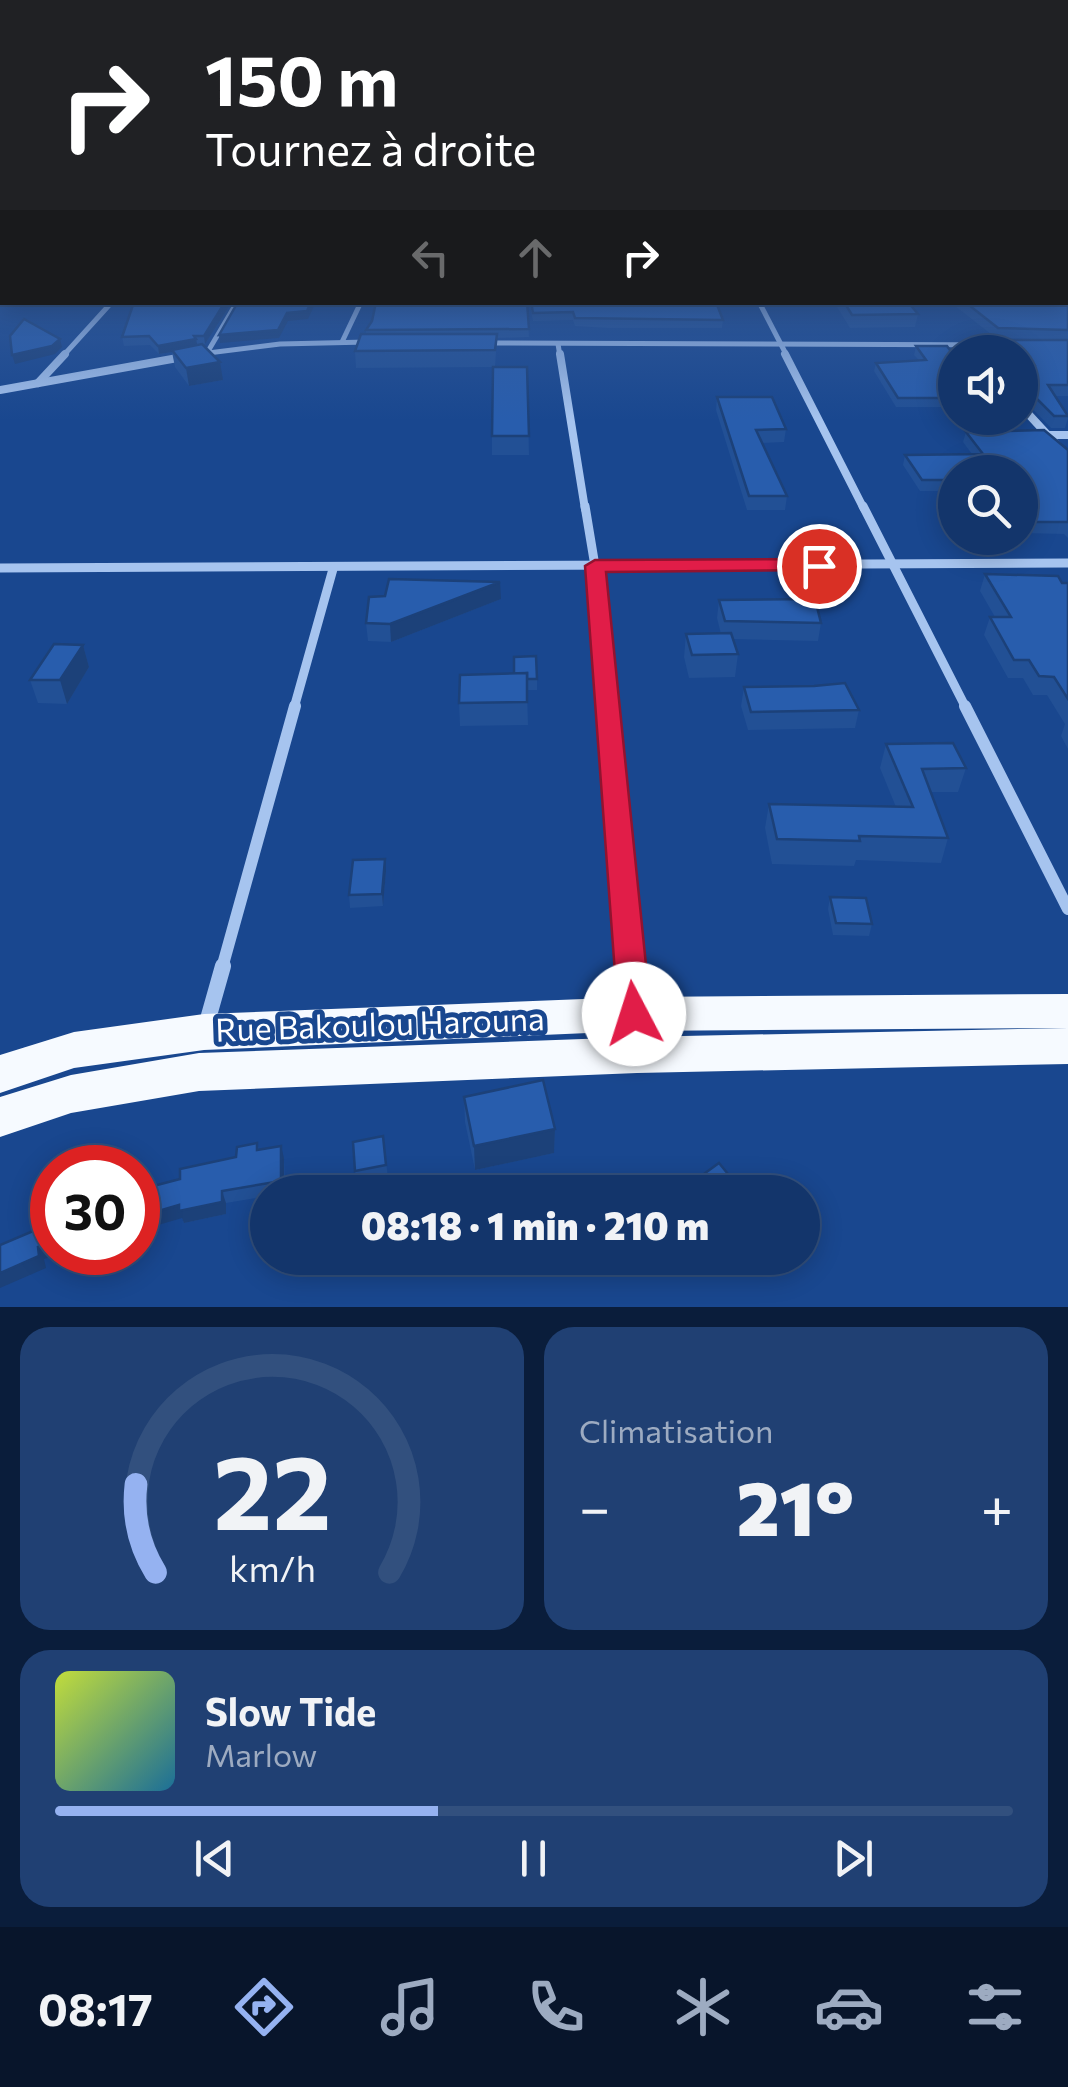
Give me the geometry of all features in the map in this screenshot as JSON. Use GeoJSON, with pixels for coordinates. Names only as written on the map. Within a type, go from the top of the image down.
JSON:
{"type":"FeatureCollection","features":[{"type":"Feature","properties":{"kind":"highway","name":"Rue Bakoulou Harouna"},"geometry":{"type":"LineString","coordinates":[[0,1074],[74,1050],[204,1032],[634,1014],[1068,1011]]}},
{"type":"Feature","properties":{"kind":"highway","name":"Rue Bakoulou Harouna"},"geometry":{"type":"LineString","coordinates":[[0,1117],[71,1094],[200,1072],[637,1055],[1068,1046]]}},
{"type":"Feature","properties":{"kind":"street"},"geometry":{"type":"LineString","coordinates":[[37,384],[109,305]]}},
{"type":"Feature","properties":{"kind":"street"},"geometry":{"type":"LineString","coordinates":[[207,352],[236,305]]}},
{"type":"Feature","properties":{"kind":"street"},"geometry":{"type":"LineString","coordinates":[[342,342],[360,305]]}},
{"type":"Feature","properties":{"kind":"street"},"geometry":{"type":"LineString","coordinates":[[761,305],[1068,909]]}},
{"type":"Feature","properties":{"kind":"street"},"geometry":{"type":"LineString","coordinates":[[0,390],[207,352],[382,342]]}},
{"type":"Feature","properties":{"kind":"street"},"geometry":{"type":"LineString","coordinates":[[480,343],[938,345]]}},
{"type":"Feature","properties":{"kind":"street"},"geometry":{"type":"LineString","coordinates":[[558,344],[595,566],[634,1014]]}},
{"type":"Feature","properties":{"kind":"street"},"geometry":{"type":"LineString","coordinates":[[1038,426],[1068,457]]}},
{"type":"Feature","properties":{"kind":"street"},"geometry":{"type":"LineString","coordinates":[[1046,435],[1068,435]]}},
{"type":"Feature","properties":{"kind":"street"},"geometry":{"type":"LineString","coordinates":[[0,568],[1068,563]]}},
{"type":"Feature","properties":{"kind":"street"},"geometry":{"type":"LineString","coordinates":[[204,1032],[333,569]]}},
{"type":"Feature","properties":{"kind":"building"},"geometry":{"type":"Polygon","coordinates":[[[133,305],[223,305],[204,336],[194,336],[196,339],[158,346],[149,336],[122,337],[133,305]]]}},
{"type":"Feature","properties":{"kind":"building"},"geometry":{"type":"Polygon","coordinates":[[[236,305],[310,305],[307,311],[287,313],[278,330],[219,335],[236,305]]]}},
{"type":"Feature","properties":{"kind":"building"},"geometry":{"type":"Polygon","coordinates":[[[375,305],[527,305],[529,329],[366,330],[375,305]]]}},
{"type":"Feature","properties":{"kind":"building"},"geometry":{"type":"Polygon","coordinates":[[[532,305],[717,305],[723,320],[575,318],[573,312],[533,313],[532,305]]]}},
{"type":"Feature","properties":{"kind":"building"},"geometry":{"type":"Polygon","coordinates":[[[846,305],[910,305],[918,314],[852,315],[846,305]]]}},
{"type":"Feature","properties":{"kind":"building"},"geometry":{"type":"Polygon","coordinates":[[[969,305],[1068,305],[1068,330],[998,328],[969,305]]]}},
{"type":"Feature","properties":{"kind":"building"},"geometry":{"type":"Polygon","coordinates":[[[24,319],[60,339],[52,346],[12,355],[10,336],[24,319]]]}},
{"type":"Feature","properties":{"kind":"building"},"geometry":{"type":"Polygon","coordinates":[[[361,334],[497,334],[495,350],[355,351],[361,334]]]}},
{"type":"Feature","properties":{"kind":"building"},"geometry":{"type":"Polygon","coordinates":[[[1038,340],[1068,340],[1068,385],[1048,385],[1068,416],[1054,416],[1038,400],[1038,340]]]}},
{"type":"Feature","properties":{"kind":"building"},"geometry":{"type":"Polygon","coordinates":[[[202,344],[220,362],[186,368],[172,350],[202,344]]]}},
{"type":"Feature","properties":{"kind":"building"},"geometry":{"type":"Polygon","coordinates":[[[916,346],[938,346],[938,398],[898,398],[876,363],[926,360],[916,346]]]}},
{"type":"Feature","properties":{"kind":"building"},"geometry":{"type":"Polygon","coordinates":[[[493,367],[527,367],[529,436],[492,436],[493,367]]]}},
{"type":"Feature","properties":{"kind":"building"},"geometry":{"type":"Polygon","coordinates":[[[717,397],[772,397],[786,429],[756,430],[787,496],[749,496],[717,397]]]}},
{"type":"Feature","properties":{"kind":"building"},"geometry":{"type":"Polygon","coordinates":[[[1038,430],[1044,430],[1068,450],[1068,522],[1038,522],[1038,455],[938,455],[938,480],[922,480],[905,455],[983,454],[968,435],[1038,435],[1038,430]]]}},
{"type":"Feature","properties":{"kind":"building"},"geometry":{"type":"Polygon","coordinates":[[[985,574],[1058,576],[1062,583],[1068,583],[1068,699],[1054,677],[1039,676],[1029,660],[1014,660],[990,617],[1011,617],[985,574]]]}},
{"type":"Feature","properties":{"kind":"building"},"geometry":{"type":"Polygon","coordinates":[[[389,579],[500,582],[390,624],[366,623],[369,597],[385,596],[389,579]]]}},
{"type":"Feature","properties":{"kind":"building"},"geometry":{"type":"Polygon","coordinates":[[[815,599],[821,623],[725,621],[719,600],[815,599]]]}},
{"type":"Feature","properties":{"kind":"building"},"geometry":{"type":"Polygon","coordinates":[[[731,633],[738,654],[692,655],[686,634],[731,633]]]}},
{"type":"Feature","properties":{"kind":"building"},"geometry":{"type":"Polygon","coordinates":[[[54,644],[83,645],[60,680],[30,680],[54,644]]]}},
{"type":"Feature","properties":{"kind":"building"},"geometry":{"type":"Polygon","coordinates":[[[536,656],[537,679],[527,679],[527,673],[514,674],[514,657],[536,656]]]}},
{"type":"Feature","properties":{"kind":"building"},"geometry":{"type":"Polygon","coordinates":[[[527,673],[527,702],[459,703],[460,675],[527,673]]]}},
{"type":"Feature","properties":{"kind":"building"},"geometry":{"type":"Polygon","coordinates":[[[845,683],[859,710],[751,712],[744,687],[814,686],[845,683]]]}},
{"type":"Feature","properties":{"kind":"building"},"geometry":{"type":"Polygon","coordinates":[[[953,743],[966,768],[922,769],[948,838],[777,839],[769,804],[913,807],[886,744],[953,743]]]}},
{"type":"Feature","properties":{"kind":"building"},"geometry":{"type":"Polygon","coordinates":[[[385,859],[382,894],[349,895],[353,860],[385,859]]]}},
{"type":"Feature","properties":{"kind":"building"},"geometry":{"type":"Polygon","coordinates":[[[830,897],[866,898],[872,924],[836,923],[830,897]]]}},
{"type":"Feature","properties":{"kind":"building"},"geometry":{"type":"Polygon","coordinates":[[[543,1080],[555,1129],[474,1146],[464,1097],[543,1080]]]}},
{"type":"Feature","properties":{"kind":"building"},"geometry":{"type":"Polygon","coordinates":[[[383,1136],[386,1165],[355,1171],[353,1142],[383,1136]]]}},
{"type":"Feature","properties":{"kind":"building"},"geometry":{"type":"Polygon","coordinates":[[[257,1143],[257,1150],[281,1146],[281,1175],[250,1175],[250,1186],[222,1191],[222,1202],[179,1211],[179,1205],[160,1211],[160,1184],[180,1179],[180,1169],[236,1157],[237,1147],[257,1143]]]}},
{"type":"Feature","properties":{"kind":"building"},"geometry":{"type":"Polygon","coordinates":[[[719,1163],[729,1175],[702,1175],[719,1163]]]}},
{"type":"Feature","properties":{"kind":"building"},"geometry":{"type":"Polygon","coordinates":[[[30,1232],[30,1260],[0,1273],[0,1245],[30,1232]]]}},
{"type":"Feature","properties":{"kind":"route"},"geometry":{"type":"LineString","coordinates":[[634,1014],[595,566],[819,566]]}}]}
